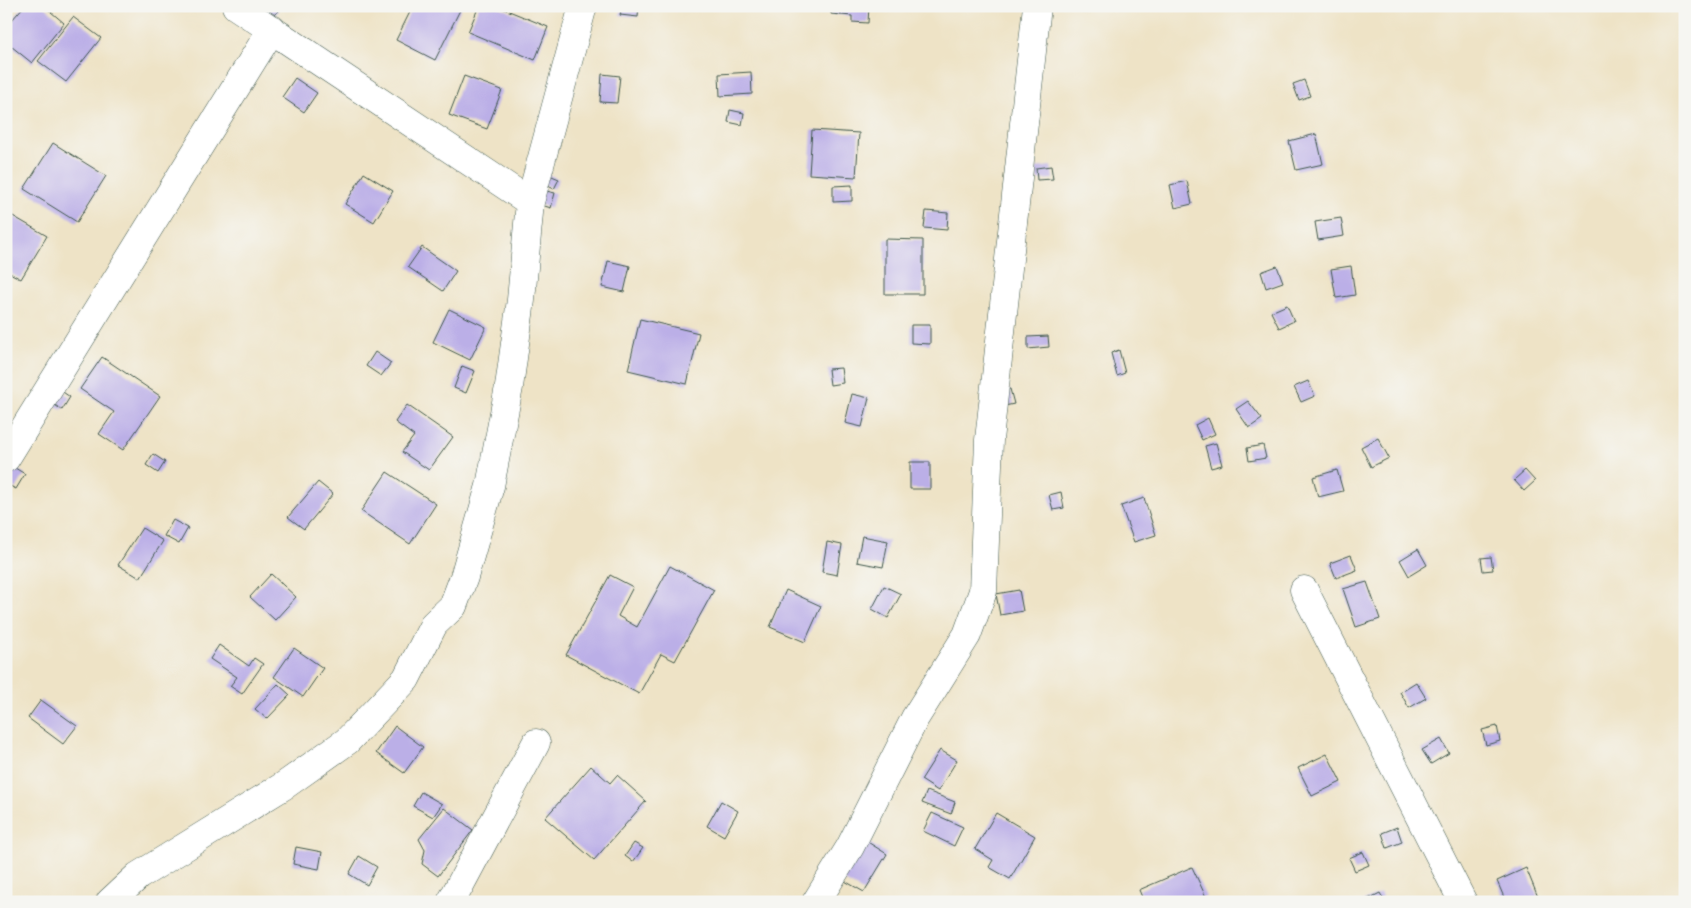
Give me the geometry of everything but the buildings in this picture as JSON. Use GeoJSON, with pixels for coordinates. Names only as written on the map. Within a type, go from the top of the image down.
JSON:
{"type":"FeatureCollection","features":[{"type":"Feature","properties":{"kind":"street"},"geometry":{"type":"LineString","coordinates":[[236,6],[530,202]]}},
{"type":"Feature","properties":{"kind":"street"},"geometry":{"type":"LineString","coordinates":[[110,902],[138,876],[286,785],[347,741],[406,679],[434,624],[453,606],[464,577],[490,486],[509,387],[521,300],[530,202],[583,6]]}},
{"type":"Feature","properties":{"kind":"street"},"geometry":{"type":"LineString","coordinates":[[816,902],[850,847],[915,718],[967,635],[983,591],[989,440],[1037,6]]}},
{"type":"Feature","properties":{"kind":"street"},"geometry":{"type":"LineString","coordinates":[[6,458],[272,29]]}},
{"type":"Feature","properties":{"kind":"street"},"geometry":{"type":"LineString","coordinates":[[1304,590],[1463,902]]}},
{"type":"Feature","properties":{"kind":"street"},"geometry":{"type":"LineString","coordinates":[[452,902],[536,743]]}}]}
